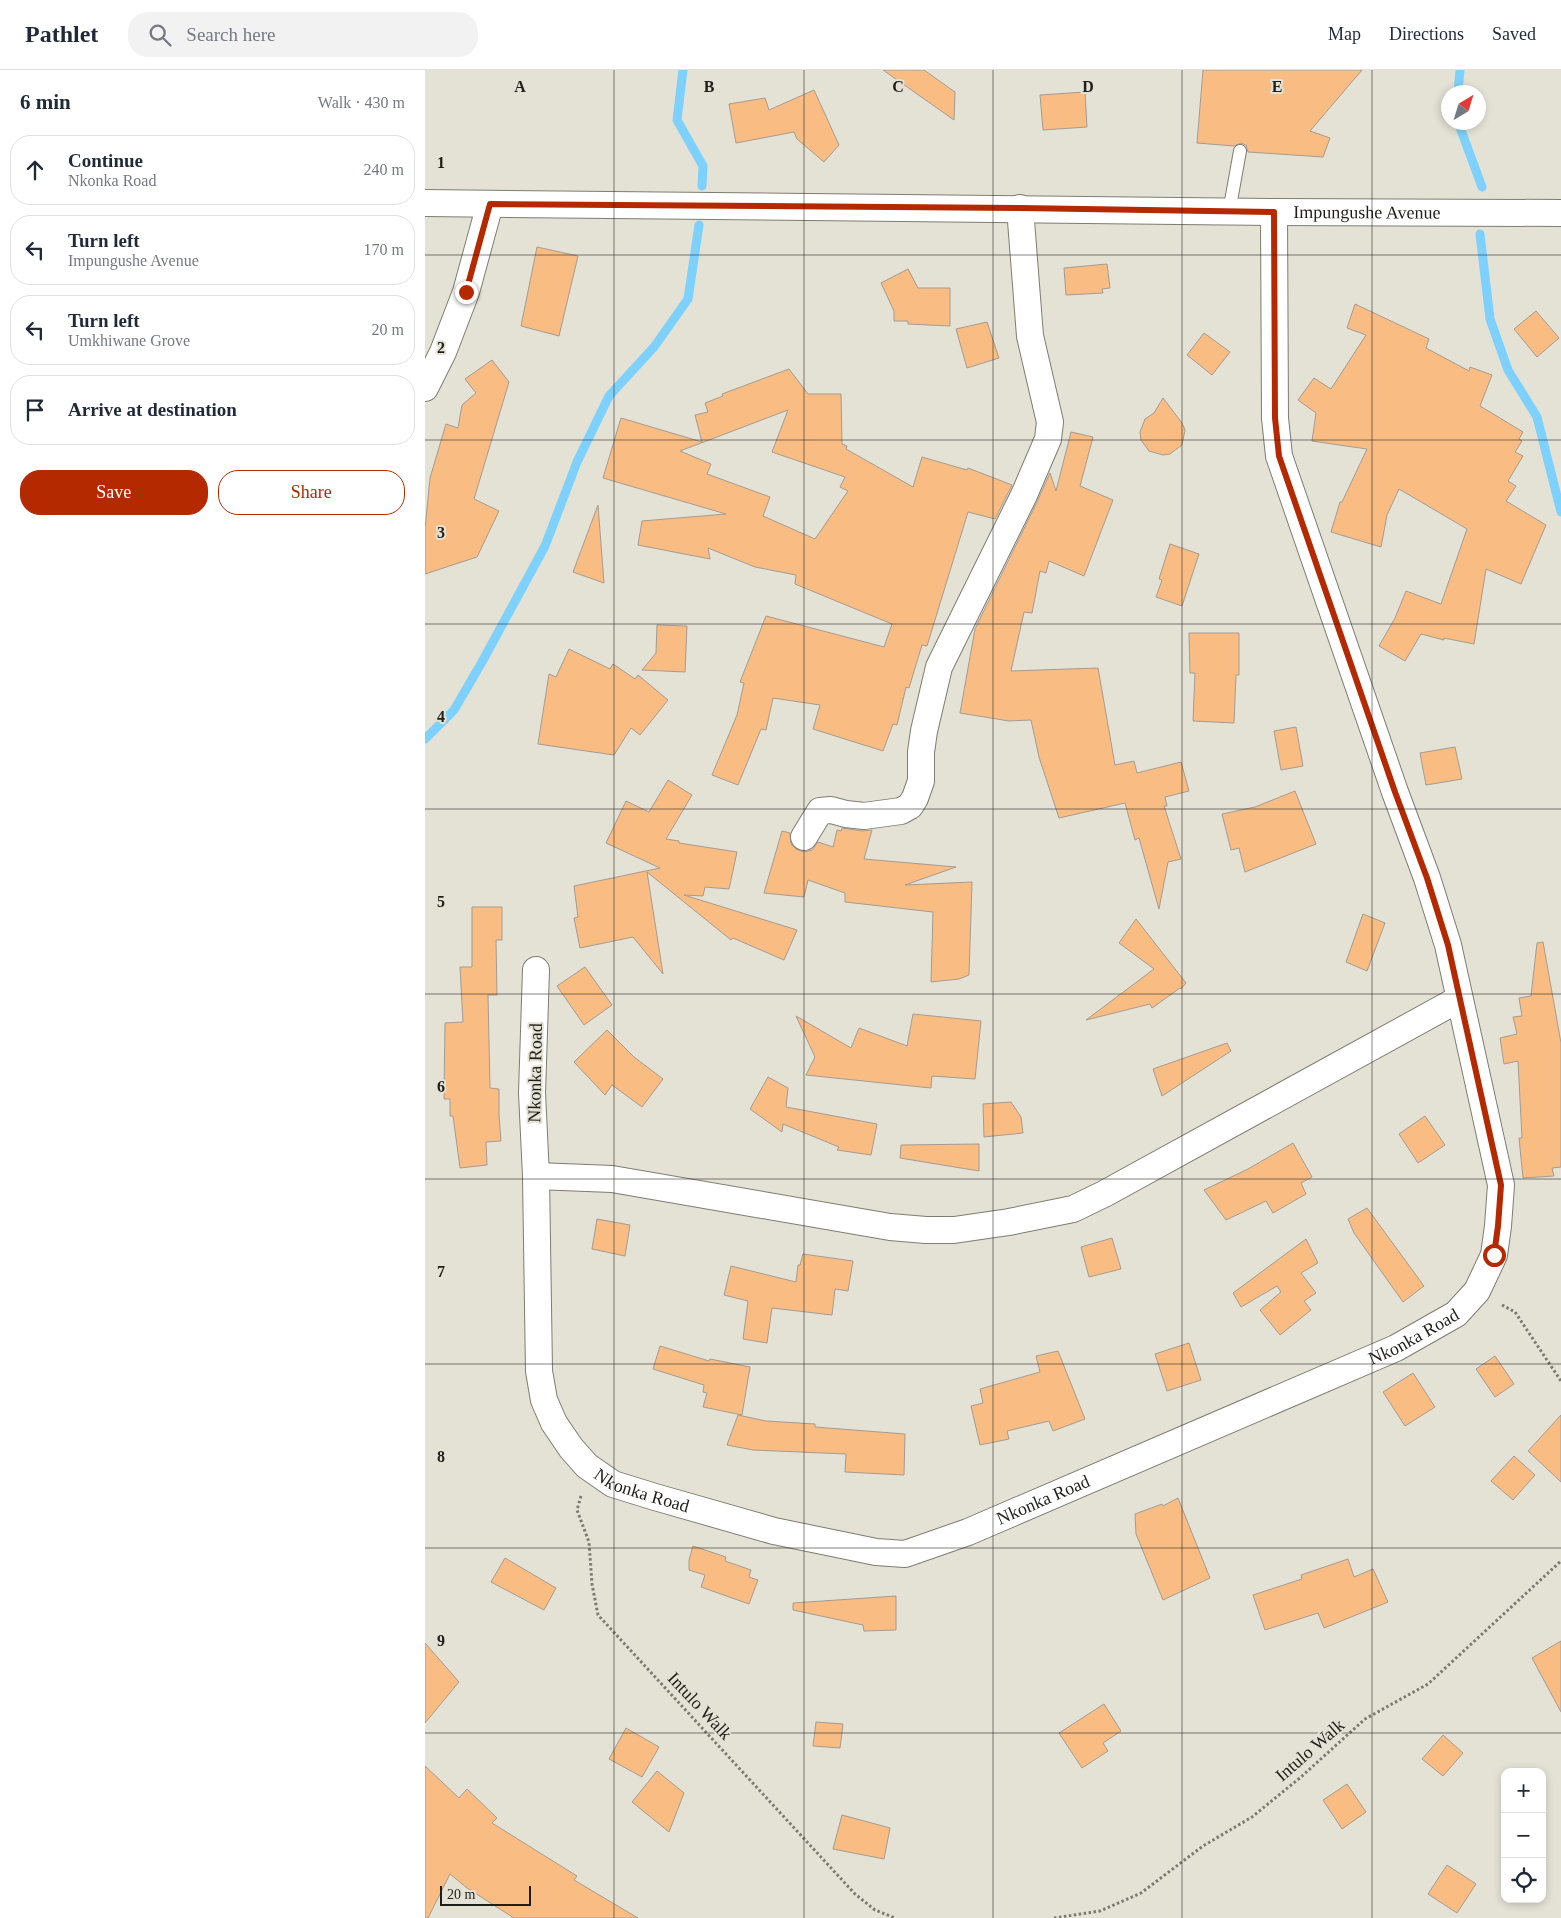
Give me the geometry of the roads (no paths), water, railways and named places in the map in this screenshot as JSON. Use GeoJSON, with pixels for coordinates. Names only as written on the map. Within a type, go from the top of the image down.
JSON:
{"type":"FeatureCollection","features":[{"type":"Feature","properties":{"kind":"street","name":"Impungushe Avenue"},"geometry":{"type":"LineString","coordinates":[[425,203],[1020,208],[1229,212],[1561,213]]}},
{"type":"Feature","properties":{"kind":"street"},"geometry":{"type":"LineString","coordinates":[[425,388],[443,352],[466,292],[490,204]]}},
{"type":"Feature","properties":{"kind":"street"},"geometry":{"type":"LineString","coordinates":[[804,838],[820,811],[831,810],[864,816],[901,811],[910,806],[915,798],[921,781],[921,752],[924,731],[939,667],[1024,496],[1048,438],[1050,422],[1030,336],[1020,208]]}},
{"type":"Feature","properties":{"kind":"street","name":"Nkonka Road"},"geometry":{"type":"LineString","coordinates":[[536,970],[532,1092],[536,1176],[539,1371],[544,1400],[554,1423],[571,1448],[587,1466],[613,1484],[774,1531],[876,1552],[905,1554],[968,1532],[1396,1348],[1456,1314],[1477,1291],[1494,1255],[1501,1185],[1448,945],[1427,878],[1395,792],[1279,456],[1275,418],[1274,212]]}},
{"type":"Feature","properties":{"kind":"street"},"geometry":{"type":"LineString","coordinates":[[536,1176],[612,1179],[890,1227],[954,1230],[1073,1210],[1459,999]]}},
{"type":"Feature","properties":{"kind":"lane"},"geometry":{"type":"LineString","coordinates":[[1229,212],[1240,151]]}},
{"type":"Feature","properties":{"kind":"waterway"},"geometry":{"type":"LineString","coordinates":[[683,70],[677,120],[703,166],[702,186]]}},
{"type":"Feature","properties":{"kind":"waterway"},"geometry":{"type":"LineString","coordinates":[[1459,85],[1460,70]]}},
{"type":"Feature","properties":{"kind":"waterway"},"geometry":{"type":"LineString","coordinates":[[1461,130],[1482,187]]}},
{"type":"Feature","properties":{"kind":"waterway"},"geometry":{"type":"LineString","coordinates":[[425,739],[454,710],[545,546],[577,462],[609,396],[654,347],[688,299],[699,225]]}},
{"type":"Feature","properties":{"kind":"waterway"},"geometry":{"type":"LineString","coordinates":[[1480,234],[1490,319],[1508,370],[1537,417],[1561,512]]}}]}
